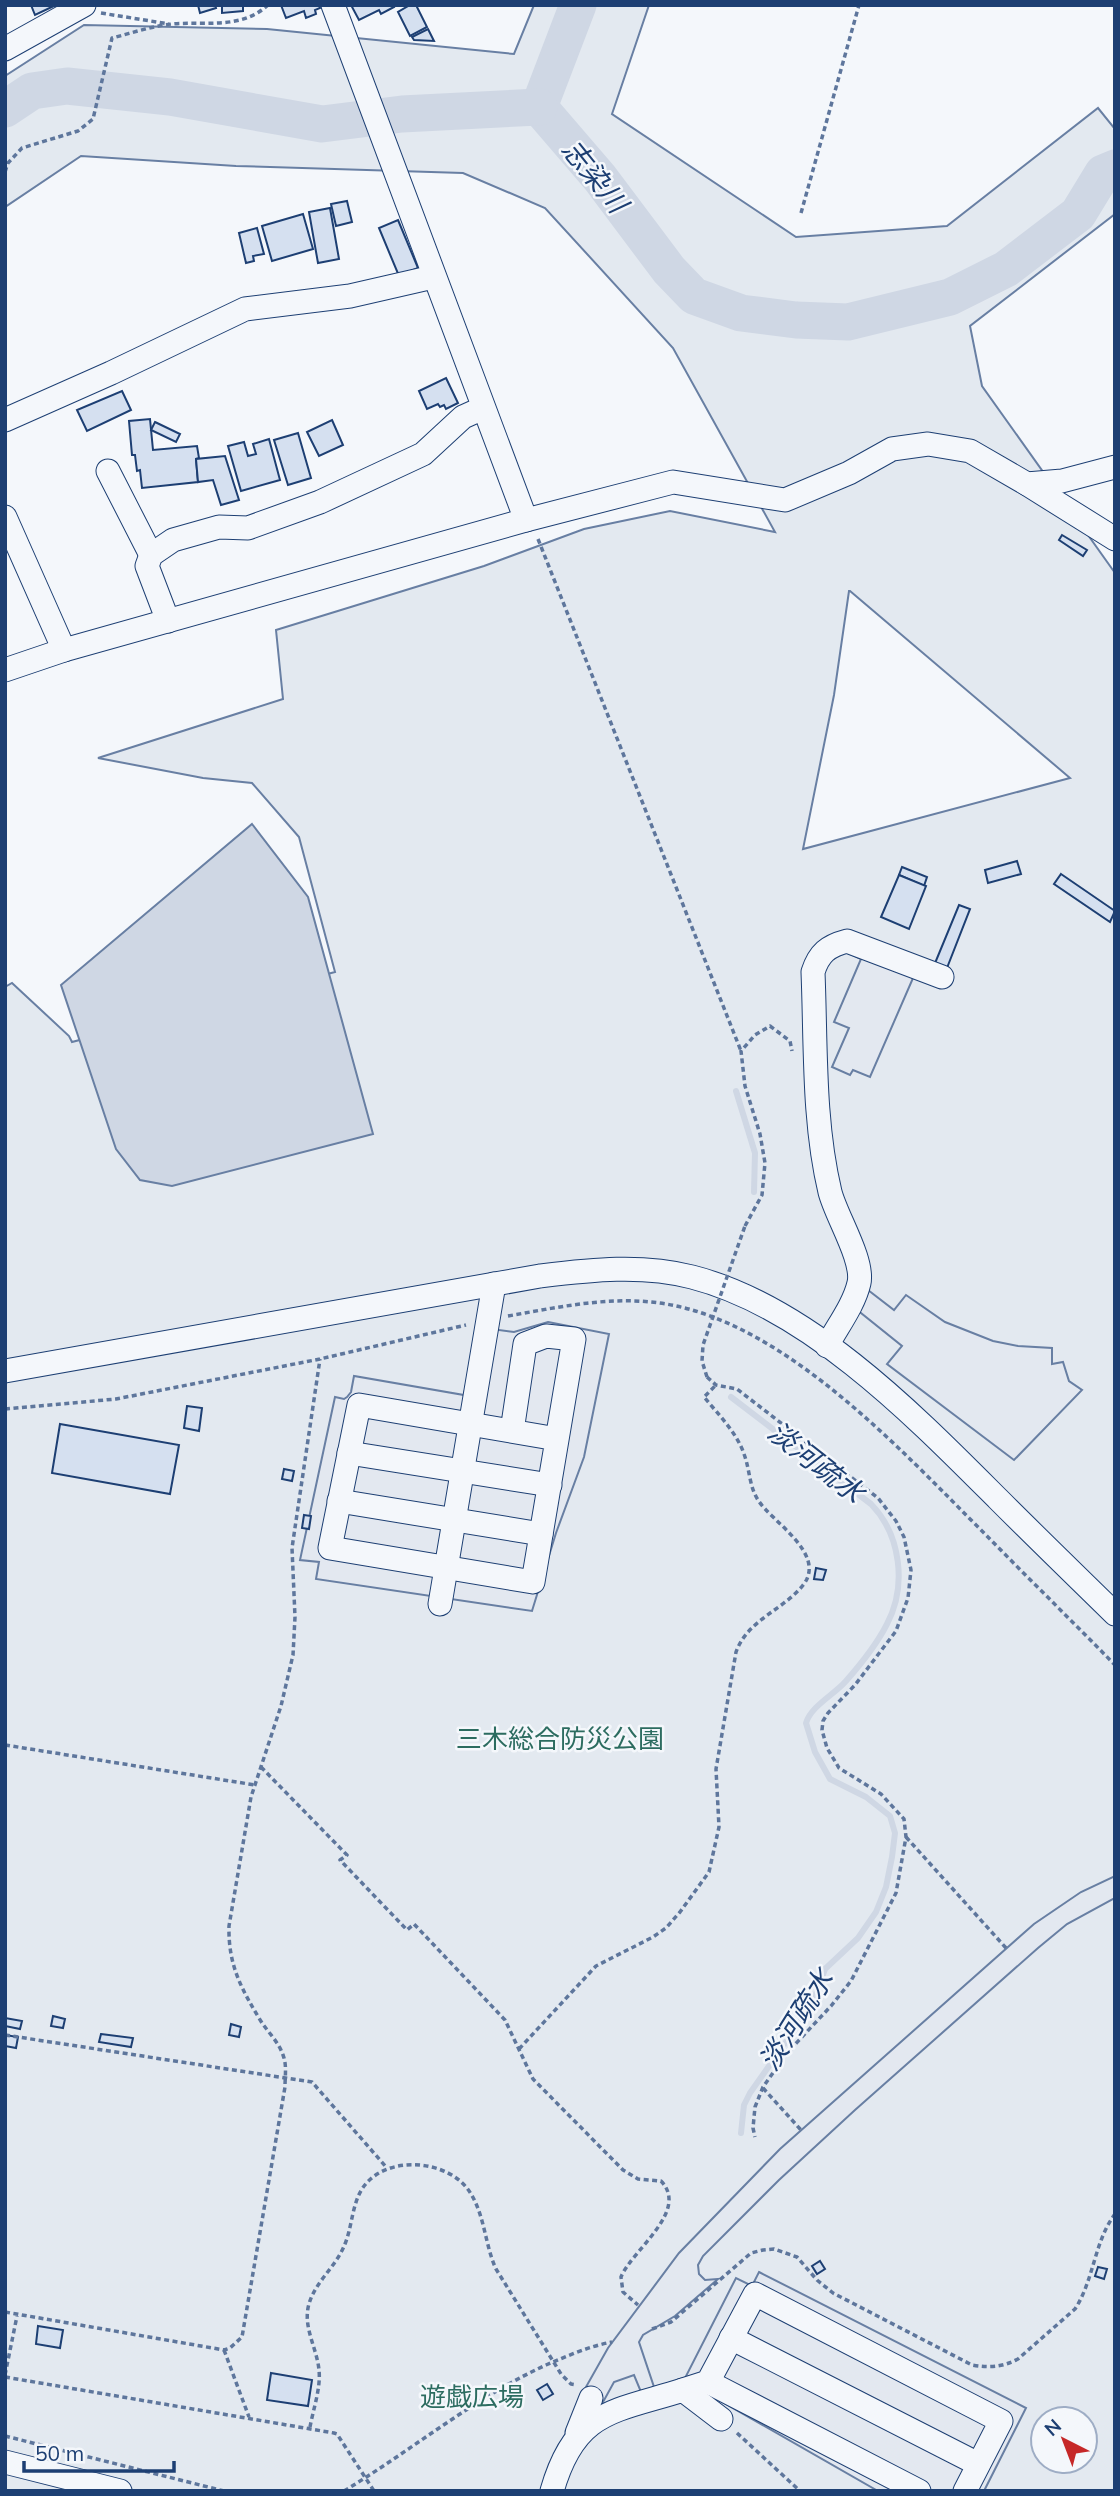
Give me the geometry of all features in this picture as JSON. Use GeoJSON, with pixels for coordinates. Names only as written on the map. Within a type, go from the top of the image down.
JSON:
{"type":"FeatureCollection","features":[{"type":"Feature","properties":{"kind":"street"},"geometry":{"type":"LineString","coordinates":[[333,5],[526,520]]}},
{"type":"Feature","properties":{"kind":"street"},"geometry":{"type":"LineString","coordinates":[[5,49],[81,7]]}},
{"type":"Feature","properties":{"kind":"street"},"geometry":{"type":"LineString","coordinates":[[5,420],[245,309],[350,296],[433,276]]}},
{"type":"Feature","properties":{"kind":"street"},"geometry":{"type":"LineString","coordinates":[[168,621],[147,566],[151,555],[173,540],[219,527],[248,528],[320,502],[423,454],[463,417],[483,408]]}},
{"type":"Feature","properties":{"kind":"street"},"geometry":{"type":"LineString","coordinates":[[5,670],[64,650],[526,520],[673,482],[785,500],[849,473],[892,449],[928,444],[970,451],[1115,539]]}},
{"type":"Feature","properties":{"kind":"street"},"geometry":{"type":"LineString","coordinates":[[1027,484],[1062,481],[1115,467]]}},
{"type":"Feature","properties":{"kind":"street"},"geometry":{"type":"LineString","coordinates":[[108,471],[151,555]]}},
{"type":"Feature","properties":{"kind":"street"},"geometry":{"type":"LineString","coordinates":[[5,517],[64,650]]}},
{"type":"Feature","properties":{"kind":"street"},"geometry":{"type":"LineString","coordinates":[[827,1346],[852,1301],[859,1281],[855,1256],[831,1196],[823,1160],[813,972],[824,950],[847,941],[942,977]]}},
{"type":"Feature","properties":{"kind":"street"},"geometry":{"type":"LineString","coordinates":[[5,1371],[494,1284],[586,1270],[662,1271],[712,1283],[757,1302],[827,1346],[914,1416],[1115,1614]]}},
{"type":"Feature","properties":{"kind":"street"},"geometry":{"type":"LineString","coordinates":[[440,1604],[494,1284]]}},
{"type":"Feature","properties":{"kind":"street"},"geometry":{"type":"LineString","coordinates":[[512,1431],[525,1344],[546,1336],[574,1339],[533,1582],[330,1548],[359,1405],[557,1439]]}},
{"type":"Feature","properties":{"kind":"street"},"geometry":{"type":"LineString","coordinates":[[349,1453],[550,1485]]}},
{"type":"Feature","properties":{"kind":"street"},"geometry":{"type":"LineString","coordinates":[[339,1501],[541,1534]]}},
{"type":"Feature","properties":{"kind":"street"},"geometry":{"type":"LineString","coordinates":[[571,2445],[585,2427],[610,2413],[708,2382],[755,2294],[1001,2421],[965,2491]]}},
{"type":"Feature","properties":{"kind":"street"},"geometry":{"type":"LineString","coordinates":[[731,2338],[978,2464]]}},
{"type":"Feature","properties":{"kind":"street"},"geometry":{"type":"LineString","coordinates":[[708,2382],[919,2491]]}},
{"type":"Feature","properties":{"kind":"street"},"geometry":{"type":"LineString","coordinates":[[683,2390],[721,2419]]}},
{"type":"Feature","properties":{"kind":"street"},"geometry":{"type":"LineString","coordinates":[[552,2491],[571,2445],[583,2392]]}},
{"type":"Feature","properties":{"kind":"street"},"geometry":{"type":"LineString","coordinates":[[5,2462],[120,2491]]}},
{"type":"Feature","properties":{"kind":"path"},"geometry":{"type":"LineString","coordinates":[[81,7],[87,17],[102,12],[171,24],[238,22],[260,12],[268,5]]}},
{"type":"Feature","properties":{"kind":"path"},"geometry":{"type":"LineString","coordinates":[[801,213],[859,5]]}},
{"type":"Feature","properties":{"kind":"path"},"geometry":{"type":"LineString","coordinates":[[5,172],[8,163],[22,148],[78,131],[93,119],[112,38],[171,24]]}},
{"type":"Feature","properties":{"kind":"path"},"geometry":{"type":"LineString","coordinates":[[526,520],[535,531],[741,1051],[745,1086],[760,1134],[765,1163],[762,1195],[745,1226],[703,1345],[702,1361],[707,1377],[716,1385],[737,1389],[870,1490],[889,1511],[904,1537],[911,1570],[908,1598],[901,1620],[882,1651],[825,1717],[822,1730],[827,1748],[837,1766],[890,1802],[904,1819],[906,1837],[896,1893],[851,1981],[787,2053],[763,2088],[754,2114],[755,2137]]}},
{"type":"Feature","properties":{"kind":"path"},"geometry":{"type":"LineString","coordinates":[[741,1051],[755,1035],[770,1026],[790,1041],[793,1054]]}},
{"type":"Feature","properties":{"kind":"path"},"geometry":{"type":"LineString","coordinates":[[5,1409],[116,1399],[320,1359],[488,1319],[590,1302],[638,1301],[667,1304],[693,1310],[746,1333],[775,1349],[822,1383],[894,1444],[1115,1665]]}},
{"type":"Feature","properties":{"kind":"path"},"geometry":{"type":"LineString","coordinates":[[5,2312],[225,2350],[242,2337],[285,2078],[283,2055],[238,1980],[232,1964],[229,1945],[231,1909],[255,1785],[281,1706],[293,1655],[295,1617],[292,1548],[320,1359]]}},
{"type":"Feature","properties":{"kind":"path"},"geometry":{"type":"LineString","coordinates":[[519,2049],[596,1965],[666,1928],[703,1882],[712,1860],[719,1827],[716,1769],[736,1652],[746,1635],[795,1592],[807,1576],[808,1559],[804,1551],[759,1502],[749,1481],[745,1455],[704,1397],[716,1385]]}},
{"type":"Feature","properties":{"kind":"path"},"geometry":{"type":"LineString","coordinates":[[5,1745],[255,1785]]}},
{"type":"Feature","properties":{"kind":"path"},"geometry":{"type":"LineString","coordinates":[[261,1767],[347,1855],[340,1860],[407,1930],[414,1924],[505,2020],[533,2079],[623,2170],[638,2179],[661,2181],[668,2188],[671,2195],[669,2206],[659,2226],[621,2277],[623,2292],[638,2305]]}},
{"type":"Feature","properties":{"kind":"path"},"geometry":{"type":"LineString","coordinates":[[906,1837],[1006,1948]]}},
{"type":"Feature","properties":{"kind":"path"},"geometry":{"type":"LineString","coordinates":[[5,2035],[312,2082],[387,2168]]}},
{"type":"Feature","properties":{"kind":"path"},"geometry":{"type":"LineString","coordinates":[[763,2088],[801,2130]]}},
{"type":"Feature","properties":{"kind":"path"},"geometry":{"type":"LineString","coordinates":[[310,2427],[320,2371],[309,2331],[307,2312],[310,2300],[317,2284],[337,2262],[363,2187],[377,2173],[387,2168],[407,2165],[438,2169],[455,2175],[466,2186],[479,2210],[496,2269],[564,2378],[583,2392]]}},
{"type":"Feature","properties":{"kind":"path"},"geometry":{"type":"LineString","coordinates":[[652,2329],[676,2318],[751,2253],[774,2249],[797,2257],[817,2280],[834,2293],[972,2365],[996,2367],[1009,2364],[1074,2309],[1081,2298],[1104,2232],[1115,2214]]}},
{"type":"Feature","properties":{"kind":"path"},"geometry":{"type":"LineString","coordinates":[[18,2315],[5,2376],[310,2427],[337,2434],[374,2491]]}},
{"type":"Feature","properties":{"kind":"path"},"geometry":{"type":"LineString","coordinates":[[344,2491],[500,2388],[553,2362],[612,2342]]}},
{"type":"Feature","properties":{"kind":"path"},"geometry":{"type":"LineString","coordinates":[[225,2350],[249,2417]]}},
{"type":"Feature","properties":{"kind":"path"},"geometry":{"type":"LineString","coordinates":[[721,2419],[800,2491]]}},
{"type":"Feature","properties":{"kind":"path"},"geometry":{"type":"LineString","coordinates":[[5,2436],[225,2491]]}},
{"type":"Feature","properties":{"kind":"green space","name":"三木総合防災公園"},"geometry":{"type":"Polygon","coordinates":[[[534,5],[649,5],[612,114],[796,237],[947,226],[1098,108],[1115,129],[1115,214],[970,326],[982,386],[1115,573],[1115,2491],[5,2491],[5,987],[12,983],[69,1036],[72,1042],[335,972],[299,837],[252,783],[203,778],[98,758],[283,699],[276,630],[484,566],[584,529],[670,511],[775,532],[673,348],[545,208],[463,173],[236,166],[81,156],[5,207],[5,76],[84,25],[267,29],[514,54],[534,5]],[[850,591],[834,695],[803,849],[1070,778],[850,591]]]}},
{"type":"Feature","properties":{"kind":"shaded area"},"geometry":{"type":"Polygon","coordinates":[[[252,824],[308,897],[373,1134],[172,1186],[140,1180],[116,1149],[61,985],[252,824]]]}},
{"type":"Feature","properties":{"kind":"shaded area"},"geometry":{"type":"Polygon","coordinates":[[[846,952],[920,962],[870,1077],[853,1070],[850,1075],[832,1067],[849,1028],[834,1022],[861,959],[846,952]]]}},
{"type":"Feature","properties":{"kind":"shaded area"},"geometry":{"type":"Polygon","coordinates":[[[868,1290],[894,1310],[906,1295],[945,1322],[993,1341],[1052,1348],[1052,1364],[1063,1362],[1069,1381],[1082,1390],[1014,1460],[887,1364],[902,1346],[856,1309],[868,1290]]]}},
{"type":"Feature","properties":{"kind":"shaded area"},"geometry":{"type":"Polygon","coordinates":[[[548,1322],[609,1334],[584,1457],[556,1533],[532,1611],[316,1579],[319,1562],[300,1560],[335,1397],[347,1397],[351,1392],[354,1376],[464,1395],[477,1327],[514,1332],[548,1322]]]}},
{"type":"Feature","properties":{"kind":"shaded area"},"geometry":{"type":"Polygon","coordinates":[[[1115,1876],[1115,1898],[1067,1924],[1038,1948],[855,2110],[779,2180],[703,2256],[698,2265],[699,2274],[705,2280],[718,2279],[675,2316],[643,2335],[639,2342],[654,2387],[641,2392],[634,2375],[614,2382],[602,2404],[582,2394],[608,2348],[679,2253],[780,2149],[1034,1924],[1081,1892],[1115,1876]]]}},
{"type":"Feature","properties":{"kind":"shaded area"},"geometry":{"type":"Polygon","coordinates":[[[759,2272],[1026,2408],[984,2491],[878,2491],[684,2380],[736,2278],[752,2286],[759,2272]]]}},
{"type":"Feature","properties":{"kind":"building"},"geometry":{"type":"Polygon","coordinates":[[[31,5],[56,5],[35,15],[31,5]]]}},
{"type":"Feature","properties":{"kind":"building"},"geometry":{"type":"Polygon","coordinates":[[[198,5],[215,5],[216,8],[200,13],[198,5]]]}},
{"type":"Feature","properties":{"kind":"building"},"geometry":{"type":"Polygon","coordinates":[[[222,5],[243,5],[243,11],[222,13],[222,5]]]}},
{"type":"Feature","properties":{"kind":"building"},"geometry":{"type":"Polygon","coordinates":[[[281,5],[319,5],[320,8],[315,10],[316,14],[306,18],[304,11],[286,18],[281,5]]]}},
{"type":"Feature","properties":{"kind":"building"},"geometry":{"type":"Polygon","coordinates":[[[351,5],[394,7],[381,14],[379,10],[359,20],[351,5]]]}},
{"type":"Feature","properties":{"kind":"building"},"geometry":{"type":"Polygon","coordinates":[[[410,5],[416,5],[427,27],[410,36],[398,12],[410,5]]]}},
{"type":"Feature","properties":{"kind":"building"},"geometry":{"type":"Polygon","coordinates":[[[428,29],[434,41],[414,40],[412,37],[428,29]]]}},
{"type":"Feature","properties":{"kind":"building"},"geometry":{"type":"Polygon","coordinates":[[[347,201],[352,222],[336,226],[331,204],[347,201]]]}},
{"type":"Feature","properties":{"kind":"building"},"geometry":{"type":"Polygon","coordinates":[[[330,208],[339,259],[318,263],[309,212],[330,208]]]}},
{"type":"Feature","properties":{"kind":"building"},"geometry":{"type":"Polygon","coordinates":[[[303,214],[313,249],[272,261],[262,226],[303,214]]]}},
{"type":"Feature","properties":{"kind":"building"},"geometry":{"type":"Polygon","coordinates":[[[398,220],[418,268],[399,276],[379,228],[398,220]]]}},
{"type":"Feature","properties":{"kind":"building"},"geometry":{"type":"Polygon","coordinates":[[[257,228],[264,254],[253,256],[254,261],[246,263],[239,233],[257,228]]]}},
{"type":"Feature","properties":{"kind":"building"},"geometry":{"type":"Polygon","coordinates":[[[446,378],[458,403],[446,409],[444,405],[440,407],[438,404],[427,409],[419,391],[446,378]]]}},
{"type":"Feature","properties":{"kind":"building"},"geometry":{"type":"Polygon","coordinates":[[[122,391],[131,410],[87,431],[77,410],[122,391]]]}},
{"type":"Feature","properties":{"kind":"building"},"geometry":{"type":"Polygon","coordinates":[[[150,419],[153,450],[197,446],[198,482],[142,488],[140,470],[137,471],[135,455],[132,455],[129,421],[150,419]]]}},
{"type":"Feature","properties":{"kind":"building"},"geometry":{"type":"Polygon","coordinates":[[[332,420],[343,445],[319,456],[307,432],[332,420]]]}},
{"type":"Feature","properties":{"kind":"building"},"geometry":{"type":"Polygon","coordinates":[[[155,422],[180,434],[176,442],[151,430],[155,422]]]}},
{"type":"Feature","properties":{"kind":"building"},"geometry":{"type":"Polygon","coordinates":[[[298,433],[311,478],[288,485],[274,440],[298,433]]]}},
{"type":"Feature","properties":{"kind":"building"},"geometry":{"type":"Polygon","coordinates":[[[269,439],[280,480],[241,491],[228,446],[244,442],[248,456],[256,454],[253,444],[269,439]]]}},
{"type":"Feature","properties":{"kind":"building"},"geometry":{"type":"Polygon","coordinates":[[[225,456],[239,500],[221,505],[213,480],[198,482],[196,459],[225,456]]]}},
{"type":"Feature","properties":{"kind":"building"},"geometry":{"type":"Polygon","coordinates":[[[1062,535],[1087,550],[1083,556],[1059,540],[1062,535]]]}},
{"type":"Feature","properties":{"kind":"building"},"geometry":{"type":"Polygon","coordinates":[[[1017,861],[1021,874],[988,883],[985,870],[1017,861]]]}},
{"type":"Feature","properties":{"kind":"building"},"geometry":{"type":"Polygon","coordinates":[[[902,867],[927,877],[924,886],[899,875],[902,867]]]}},
{"type":"Feature","properties":{"kind":"building"},"geometry":{"type":"Polygon","coordinates":[[[1061,874],[1115,911],[1110,922],[1054,884],[1061,874]]]}},
{"type":"Feature","properties":{"kind":"building"},"geometry":{"type":"Polygon","coordinates":[[[899,875],[926,886],[909,929],[881,917],[899,875]]]}},
{"type":"Feature","properties":{"kind":"building"},"geometry":{"type":"Polygon","coordinates":[[[959,905],[970,909],[945,973],[933,968],[959,905]]]}},
{"type":"Feature","properties":{"kind":"building"},"geometry":{"type":"Polygon","coordinates":[[[187,1406],[202,1408],[199,1431],[184,1428],[187,1406]]]}},
{"type":"Feature","properties":{"kind":"building"},"geometry":{"type":"Polygon","coordinates":[[[60,1424],[179,1445],[170,1494],[52,1473],[60,1424]]]}},
{"type":"Feature","properties":{"kind":"building"},"geometry":{"type":"Polygon","coordinates":[[[284,1469],[294,1471],[292,1481],[282,1479],[284,1469]]]}},
{"type":"Feature","properties":{"kind":"building"},"geometry":{"type":"Polygon","coordinates":[[[304,1515],[311,1516],[309,1529],[302,1528],[304,1515]]]}},
{"type":"Feature","properties":{"kind":"building"},"geometry":{"type":"Polygon","coordinates":[[[816,1568],[826,1570],[823,1580],[814,1579],[816,1568]]]}},
{"type":"Feature","properties":{"kind":"building"},"geometry":{"type":"Polygon","coordinates":[[[53,2016],[65,2019],[63,2028],[51,2026],[53,2016]]]}},
{"type":"Feature","properties":{"kind":"building"},"geometry":{"type":"Polygon","coordinates":[[[5,2018],[22,2021],[20,2029],[5,2026],[5,2018]]]}},
{"type":"Feature","properties":{"kind":"building"},"geometry":{"type":"Polygon","coordinates":[[[231,2024],[241,2027],[239,2037],[229,2035],[231,2024]]]}},
{"type":"Feature","properties":{"kind":"building"},"geometry":{"type":"Polygon","coordinates":[[[101,2034],[133,2038],[131,2047],[99,2042],[101,2034]]]}},
{"type":"Feature","properties":{"kind":"building"},"geometry":{"type":"Polygon","coordinates":[[[5,2035],[18,2037],[16,2048],[5,2046],[5,2035]]]}},
{"type":"Feature","properties":{"kind":"building"},"geometry":{"type":"Polygon","coordinates":[[[820,2261],[825,2269],[817,2274],[812,2266],[820,2261]]]}},
{"type":"Feature","properties":{"kind":"building"},"geometry":{"type":"Polygon","coordinates":[[[1098,2267],[1107,2269],[1104,2279],[1095,2276],[1098,2267]]]}},
{"type":"Feature","properties":{"kind":"building"},"geometry":{"type":"Polygon","coordinates":[[[38,2326],[63,2330],[60,2348],[36,2344],[38,2326]]]}},
{"type":"Feature","properties":{"kind":"building"},"geometry":{"type":"Polygon","coordinates":[[[271,2373],[312,2380],[308,2406],[267,2400],[271,2373]]]}},
{"type":"Feature","properties":{"kind":"building"},"geometry":{"type":"Polygon","coordinates":[[[547,2384],[553,2394],[543,2400],[537,2390],[547,2384]]]}},
{"type":"Feature","properties":{"kind":"waterway"},"geometry":{"type":"LineString","coordinates":[[539,107],[578,5]]}},
{"type":"Feature","properties":{"kind":"waterway","name":"志染川"},"geometry":{"type":"LineString","coordinates":[[5,109],[32,91],[67,86],[170,97],[322,124],[402,114],[539,107]]}},
{"type":"Feature","properties":{"kind":"waterway","name":"志染川"},"geometry":{"type":"LineString","coordinates":[[539,107],[600,178],[669,270],[694,296],[741,313],[796,320],[848,322],[950,297],[1006,269],[1078,214],[1103,173],[1115,168]]}},
{"type":"Feature","properties":{"kind":"waterway","name":"淡河疏水"},"geometry":{"type":"LineString","coordinates":[[736,1091],[755,1153],[754,1192]]}},
{"type":"Feature","properties":{"kind":"waterway","name":"淡河疏水"},"geometry":{"type":"LineString","coordinates":[[731,1397],[871,1504],[889,1530],[895,1546],[899,1578],[893,1609],[878,1639],[852,1674],[813,1711],[806,1723],[815,1752],[830,1779],[866,1797],[890,1816],[895,1833],[886,1887],[876,1912],[858,1938],[825,1969],[812,2005],[750,2093],[744,2105],[741,2133]]}},
{"type":"Feature","properties":{"kind":"park label","name":"遊戯広場"},"geometry":{"type":"Point","coordinates":[472,2397]}}]}
